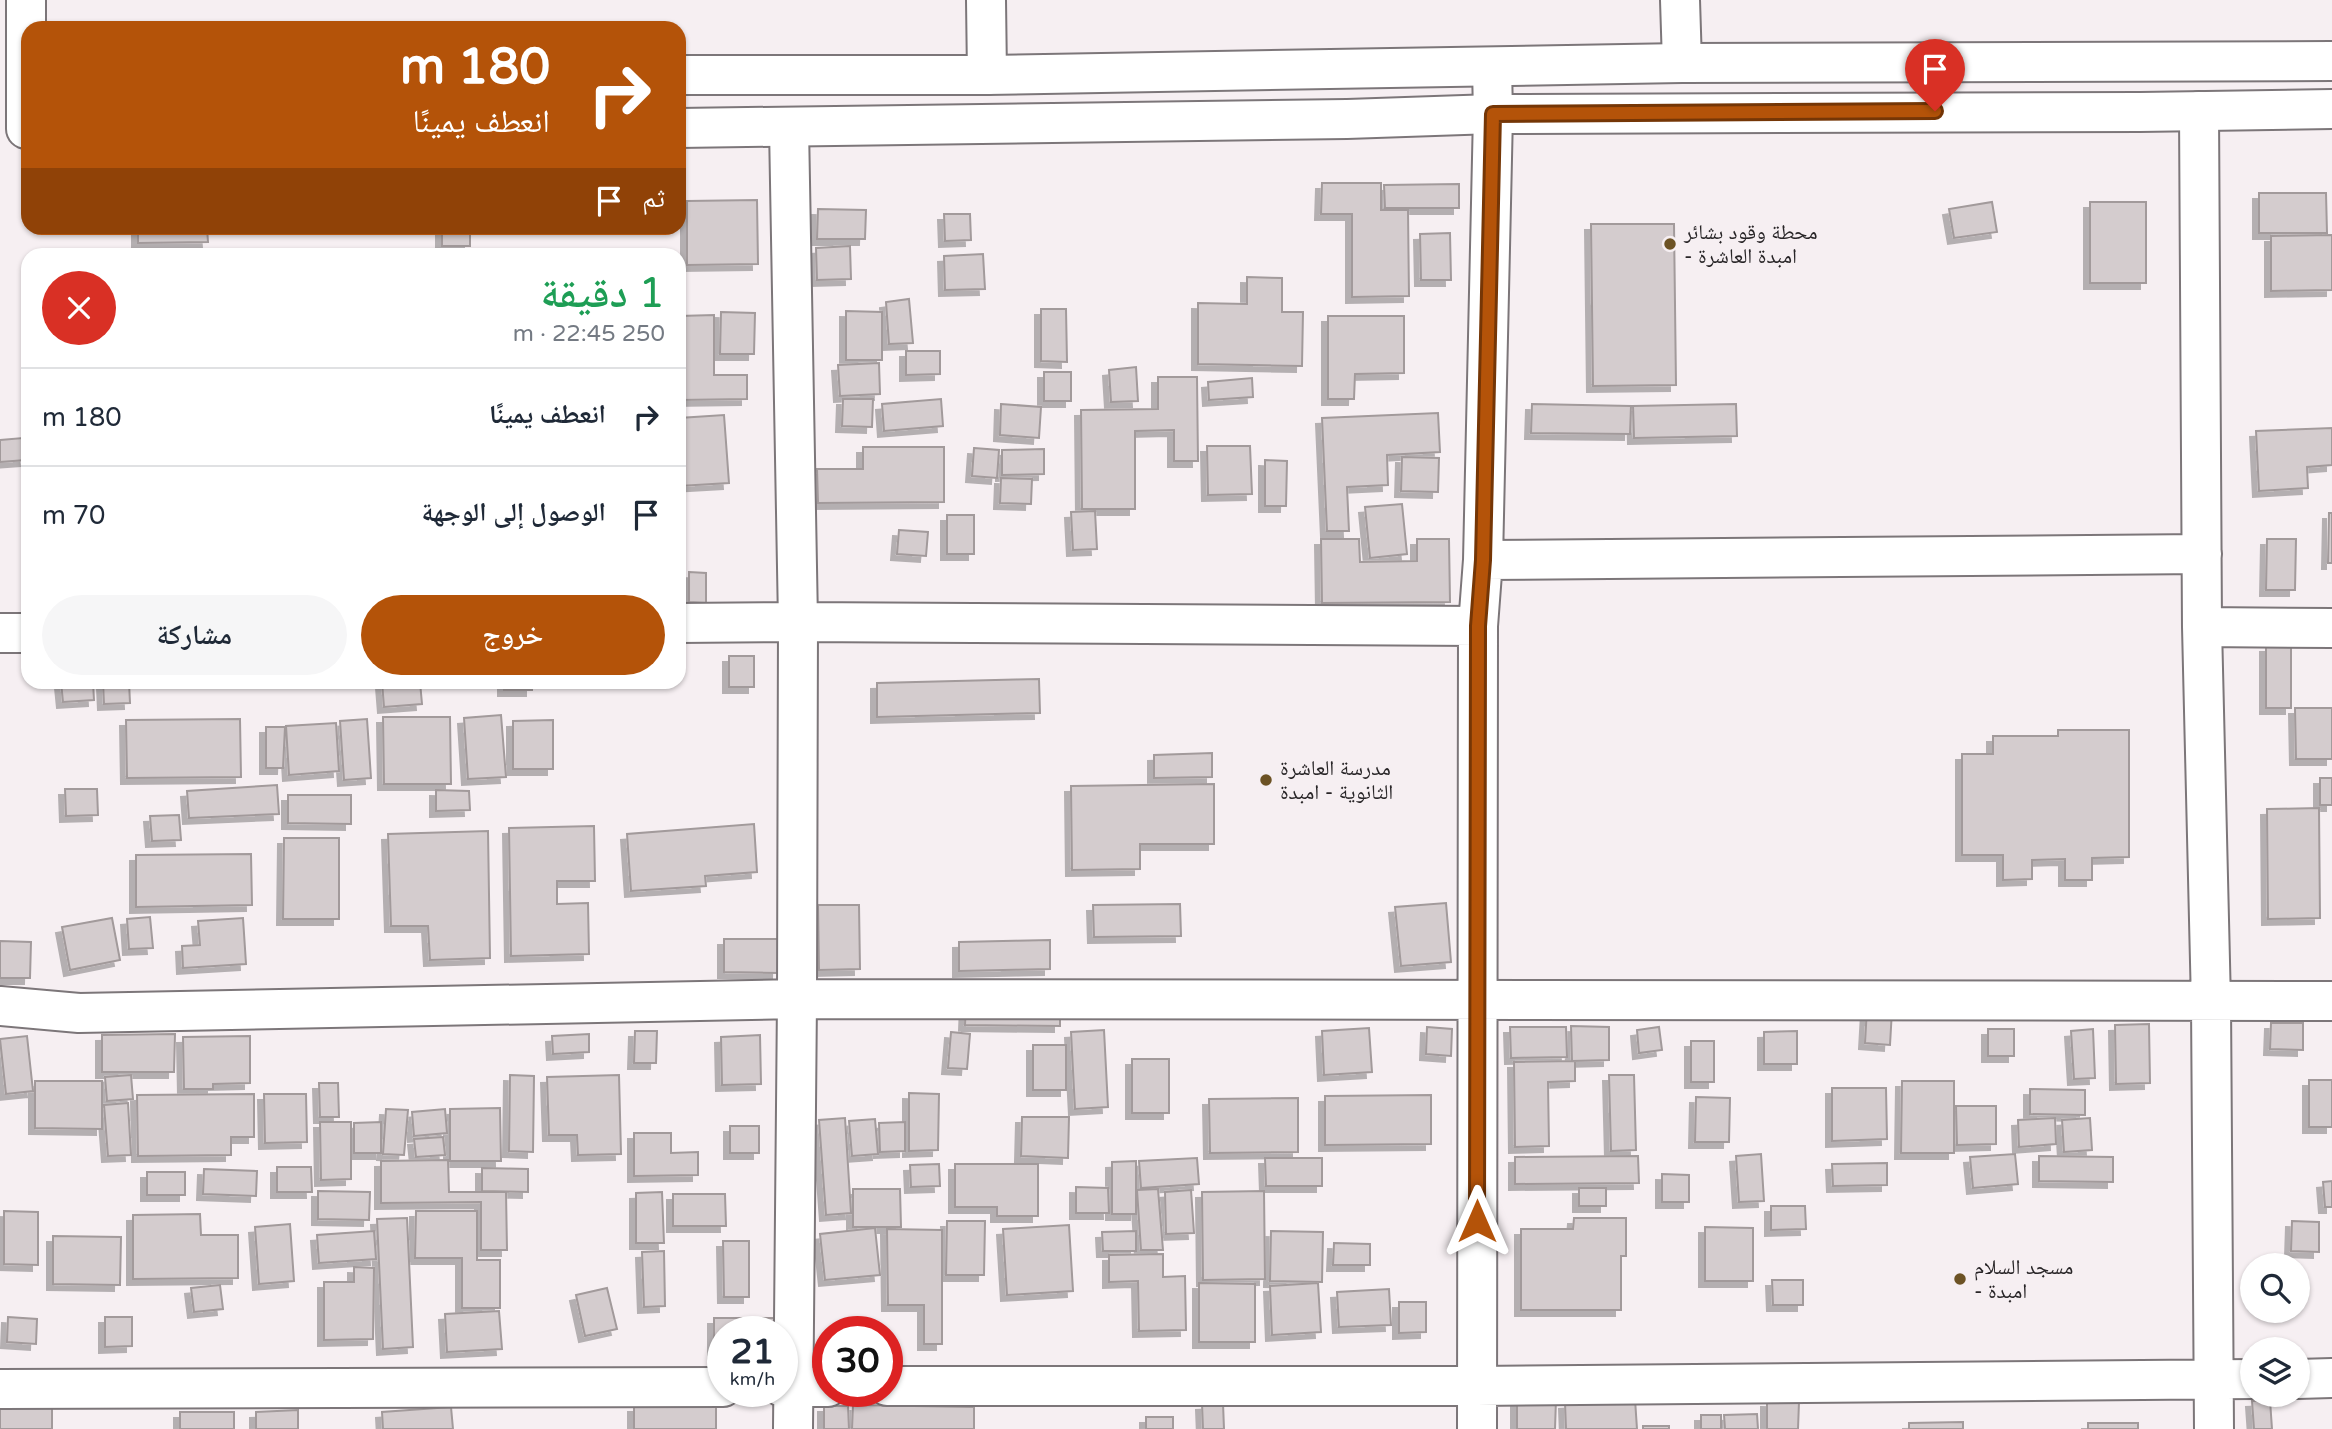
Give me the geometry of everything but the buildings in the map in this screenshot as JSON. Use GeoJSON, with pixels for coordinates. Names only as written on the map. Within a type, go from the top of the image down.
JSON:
{"type":"FeatureCollection","features":[{"type":"Feature","properties":{"kind":"street"},"geometry":{"type":"LineString","coordinates":[[24,21],[26,0]]}},
{"type":"Feature","properties":{"kind":"street"},"geometry":{"type":"LineString","coordinates":[[985,0],[987,75]]}},
{"type":"Feature","properties":{"kind":"street"},"geometry":{"type":"LineString","coordinates":[[1680,0],[1682,63]]}},
{"type":"Feature","properties":{"kind":"street"},"geometry":{"type":"LineString","coordinates":[[18,129],[21,47]]}},
{"type":"Feature","properties":{"kind":"street"},"geometry":{"type":"LineString","coordinates":[[686,75],[987,75],[1682,63],[2332,61]]}},
{"type":"Feature","properties":{"kind":"street"},"geometry":{"type":"LineString","coordinates":[[1907,63],[1909,111]]}},
{"type":"Feature","properties":{"kind":"street"},"geometry":{"type":"LineString","coordinates":[[1477,1429],[1478,626],[1483,560],[1492,67]]}},
{"type":"Feature","properties":{"kind":"street"},"geometry":{"type":"LineString","coordinates":[[686,128],[1347,119],[1493,114],[2332,109]]}},
{"type":"Feature","properties":{"kind":"street"},"geometry":{"type":"LineString","coordinates":[[2199,111],[2202,627],[2211,1003],[2214,1429]]}},
{"type":"Feature","properties":{"kind":"street"},"geometry":{"type":"LineString","coordinates":[[789,127],[798,622],[797,999],[801,1387],[793,1429]]}},
{"type":"Feature","properties":{"kind":"street"},"geometry":{"type":"LineString","coordinates":[[1483,560],[2202,554]]}},
{"type":"Feature","properties":{"kind":"street"},"geometry":{"type":"LineString","coordinates":[[686,623],[1478,626]]}},
{"type":"Feature","properties":{"kind":"street"},"geometry":{"type":"LineString","coordinates":[[2202,627],[2332,628]]}},
{"type":"Feature","properties":{"kind":"street"},"geometry":{"type":"LineString","coordinates":[[0,633],[21,633]]}},
{"type":"Feature","properties":{"kind":"street"},"geometry":{"type":"LineString","coordinates":[[0,1006],[79,1013],[797,999],[2211,1003],[2332,1001]]}},
{"type":"Feature","properties":{"kind":"street"},"geometry":{"type":"LineString","coordinates":[[2310,1379],[2332,1378]]}},
{"type":"Feature","properties":{"kind":"street"},"geometry":{"type":"LineString","coordinates":[[903,1387],[2240,1380]]}},
{"type":"Feature","properties":{"kind":"street"},"geometry":{"type":"LineString","coordinates":[[0,1389],[707,1387]]}},
{"type":"Feature","properties":{"kind":"place","name":"محطة وقود بشائر - امبدة العاشرة"},"geometry":{"type":"Point","coordinates":[1670,244]}},
{"type":"Feature","properties":{"kind":"place","name":"مدرسة العاشرة الثانوية - امبدة"},"geometry":{"type":"Point","coordinates":[1266,780]}},
{"type":"Feature","properties":{"kind":"place","name":"مسجد السلام - امبدة"},"geometry":{"type":"Point","coordinates":[1960,1279]}},
{"type":"Feature","properties":{"kind":"route"},"geometry":{"type":"LineString","coordinates":[[1477,1221],[1478,626],[1483,560],[1493,114],[1935,111]]}}]}
